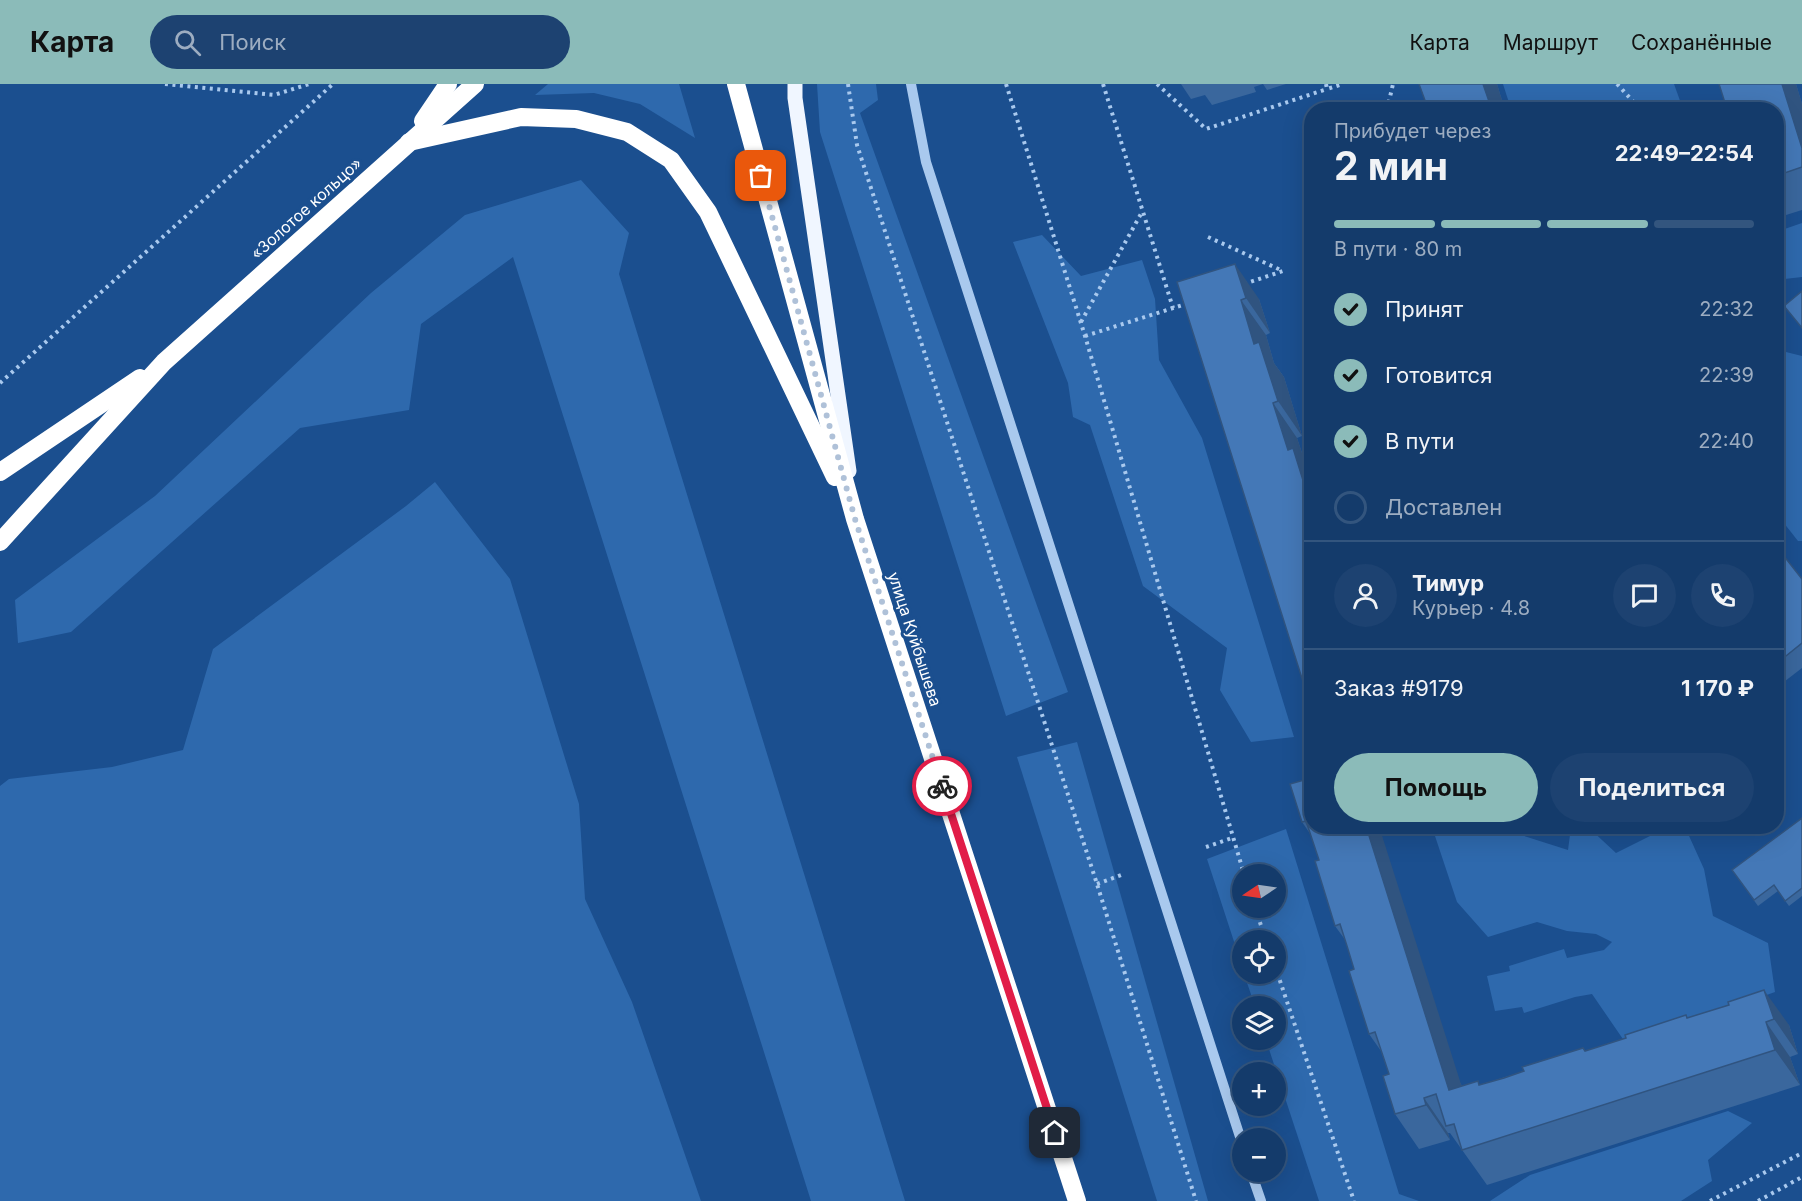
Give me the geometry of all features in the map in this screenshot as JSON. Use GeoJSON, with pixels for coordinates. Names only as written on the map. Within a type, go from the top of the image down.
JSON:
{"type":"FeatureCollection","features":[{"type":"Feature","properties":{"kind":"highway"},"geometry":{"type":"LineString","coordinates":[[409,142],[448,84]]}},
{"type":"Feature","properties":{"kind":"highway","name":"«Золотое кольцо»"},"geometry":{"type":"LineString","coordinates":[[0,542],[164,362],[475,84]]}},
{"type":"Feature","properties":{"kind":"highway","name":"улица Куйбышева"},"geometry":{"type":"LineString","coordinates":[[736,84],[855,519],[1077,1201]]}},
{"type":"Feature","properties":{"kind":"highway"},"geometry":{"type":"LineString","coordinates":[[409,142],[521,117],[576,119],[627,132],[671,160],[708,212],[855,519]]}},
{"type":"Feature","properties":{"kind":"highway","name":"«Золотое кольцо»"},"geometry":{"type":"LineString","coordinates":[[0,472],[164,362]]}},
{"type":"Feature","properties":{"kind":"main road"},"geometry":{"type":"LineString","coordinates":[[795,84],[795,98],[855,519]]}},
{"type":"Feature","properties":{"kind":"street"},"geometry":{"type":"LineString","coordinates":[[911,84],[926,162],[1237,1128]]}},
{"type":"Feature","properties":{"kind":"street"},"geometry":{"type":"LineString","coordinates":[[1254,1182],[1261,1201]]}},
{"type":"Feature","properties":{"kind":"path"},"geometry":{"type":"LineString","coordinates":[[165,84],[274,95],[309,84]]}},
{"type":"Feature","properties":{"kind":"path"},"geometry":{"type":"LineString","coordinates":[[0,383],[333,84]]}},
{"type":"Feature","properties":{"kind":"path"},"geometry":{"type":"LineString","coordinates":[[848,84],[857,145],[1097,884],[1196,1201]]}},
{"type":"Feature","properties":{"kind":"path"},"geometry":{"type":"LineString","coordinates":[[1005,84],[1081,322],[1241,864]]}},
{"type":"Feature","properties":{"kind":"path"},"geometry":{"type":"LineString","coordinates":[[1103,84],[1173,308]]}},
{"type":"Feature","properties":{"kind":"path"},"geometry":{"type":"LineString","coordinates":[[1157,84],[1206,129],[1327,87],[1344,84]]}},
{"type":"Feature","properties":{"kind":"path"},"geometry":{"type":"LineString","coordinates":[[1389,102],[1393,84]]}},
{"type":"Feature","properties":{"kind":"path"},"geometry":{"type":"LineString","coordinates":[[1617,84],[1634,102]]}},
{"type":"Feature","properties":{"kind":"path"},"geometry":{"type":"LineString","coordinates":[[1081,322],[1143,211]]}},
{"type":"Feature","properties":{"kind":"path"},"geometry":{"type":"LineString","coordinates":[[1208,237],[1283,272],[1239,286]]}},
{"type":"Feature","properties":{"kind":"path"},"geometry":{"type":"LineString","coordinates":[[1085,336],[1195,301]]}},
{"type":"Feature","properties":{"kind":"path"},"geometry":{"type":"LineString","coordinates":[[1206,847],[1232,838]]}},
{"type":"Feature","properties":{"kind":"path"},"geometry":{"type":"LineString","coordinates":[[1097,884],[1124,874]]}},
{"type":"Feature","properties":{"kind":"path"},"geometry":{"type":"LineString","coordinates":[[1281,984],[1354,1201]]}},
{"type":"Feature","properties":{"kind":"path"},"geometry":{"type":"LineString","coordinates":[[1710,1201],[1802,1153]]}},
{"type":"Feature","properties":{"kind":"path"},"geometry":{"type":"LineString","coordinates":[[1758,1201],[1802,1177]]}},
{"type":"Feature","properties":{"kind":"shaded area"},"geometry":{"type":"Polygon","coordinates":[[[548,84],[679,84],[695,138],[640,104],[594,93],[535,95],[548,84]]]}},
{"type":"Feature","properties":{"kind":"shaded area"},"geometry":{"type":"Polygon","coordinates":[[[817,84],[876,84],[878,100],[860,113],[1068,692],[1006,716],[820,132],[817,84]]]}},
{"type":"Feature","properties":{"kind":"shaded area"},"geometry":{"type":"Polygon","coordinates":[[[1503,84],[1674,84],[1680,102],[1509,102],[1503,84]]]}},
{"type":"Feature","properties":{"kind":"shaded area"},"geometry":{"type":"Polygon","coordinates":[[[581,180],[629,233],[619,274],[905,1201],[811,1201],[513,257],[421,324],[409,410],[300,428],[71,632],[18,643],[15,600],[155,496],[371,293],[465,215],[581,180]]]}},
{"type":"Feature","properties":{"kind":"shaded area"},"geometry":{"type":"Polygon","coordinates":[[[1802,223],[1802,277],[1784,279],[1784,229],[1802,223]]]}},
{"type":"Feature","properties":{"kind":"shaded area"},"geometry":{"type":"Polygon","coordinates":[[[1042,235],[1081,276],[1142,260],[1155,299],[1159,360],[1202,438],[1294,737],[1251,742],[1220,690],[1227,648],[1143,586],[1090,425],[1073,417],[1068,383],[1013,242],[1042,235]]]}},
{"type":"Feature","properties":{"kind":"shaded area"},"geometry":{"type":"Polygon","coordinates":[[[1784,352],[1802,356],[1802,541],[1798,541],[1784,523],[1784,352]]]}},
{"type":"Feature","properties":{"kind":"shaded area"},"geometry":{"type":"Polygon","coordinates":[[[435,482],[510,579],[579,804],[585,899],[632,1002],[701,1201],[0,1201],[0,786],[9,779],[112,767],[183,750],[213,649],[435,482]]]}},
{"type":"Feature","properties":{"kind":"shaded area"},"geometry":{"type":"Polygon","coordinates":[[[1077,742],[1208,1201],[1157,1201],[1017,757],[1077,742]]]}},
{"type":"Feature","properties":{"kind":"shaded area"},"geometry":{"type":"Polygon","coordinates":[[[1286,829],[1399,1194],[1419,1201],[1319,1201],[1286,1101],[1286,1062],[1273,1062],[1269,1050],[1286,1050],[1286,996],[1252,996],[1247,984],[1286,984],[1286,930],[1232,930],[1232,935],[1207,859],[1286,829]]]}},
{"type":"Feature","properties":{"kind":"shaded area"},"geometry":{"type":"Polygon","coordinates":[[[1434,834],[1518,834],[1568,850],[1570,834],[1596,834],[1616,853],[1654,834],[1688,834],[1704,869],[1713,916],[1768,943],[1775,992],[1627,1045],[1592,994],[1524,1013],[1522,1007],[1495,1011],[1487,976],[1510,971],[1509,966],[1564,949],[1567,958],[1604,950],[1612,942],[1596,934],[1567,931],[1537,922],[1488,937],[1457,902],[1434,834]]]}},
{"type":"Feature","properties":{"kind":"shaded area"},"geometry":{"type":"Polygon","coordinates":[[[1728,1111],[1752,1123],[1708,1160],[1712,1181],[1681,1201],[1490,1201],[1530,1175],[1728,1111]]]}},
{"type":"Feature","properties":{"kind":"building"},"geometry":{"type":"Polygon","coordinates":[[[1419,84],[1483,84],[1489,102],[1426,102],[1419,84]]]}},
{"type":"Feature","properties":{"kind":"building"},"geometry":{"type":"Polygon","coordinates":[[[1719,84],[1782,84],[1802,148],[1802,167],[1784,173],[1784,102],[1725,102],[1719,84]]]}},
{"type":"Feature","properties":{"kind":"building"},"geometry":{"type":"Polygon","coordinates":[[[1235,264],[1246,298],[1241,300],[1254,344],[1259,342],[1278,401],[1273,403],[1288,450],[1293,448],[1304,483],[1304,685],[1177,282],[1235,264]]]}},
{"type":"Feature","properties":{"kind":"building"},"geometry":{"type":"Polygon","coordinates":[[[1802,291],[1802,328],[1784,306],[1802,291]]]}},
{"type":"Feature","properties":{"kind":"building"},"geometry":{"type":"Polygon","coordinates":[[[1784,556],[1802,579],[1802,643],[1784,658],[1784,556]]]}},
{"type":"Feature","properties":{"kind":"building"},"geometry":{"type":"Polygon","coordinates":[[[1304,780],[1304,822],[1302,822],[1290,784],[1304,780]]]}},
{"type":"Feature","properties":{"kind":"building"},"geometry":{"type":"Polygon","coordinates":[[[1802,818],[1802,888],[1785,901],[1774,885],[1754,900],[1732,870],[1780,834],[1784,834],[1784,831],[1802,818]]]}},
{"type":"Feature","properties":{"kind":"building"},"geometry":{"type":"Polygon","coordinates":[[[1310,834],[1369,834],[1449,1090],[1478,1081],[1479,1085],[1504,1078],[1524,1071],[1522,1067],[1583,1048],[1585,1051],[1626,1038],[1625,1035],[1686,1015],[1687,1018],[1729,1005],[1728,1002],[1764,990],[1774,1019],[1766,1022],[1775,1050],[1462,1150],[1454,1124],[1446,1126],[1436,1094],[1424,1098],[1426,1105],[1395,1114],[1383,1076],[1389,1074],[1375,1032],[1369,1034],[1349,971],[1354,969],[1347,946],[1340,924],[1335,926],[1315,861],[1319,860],[1310,834]]]}},
{"type":"Feature","properties":{"kind":"way so far"},"geometry":{"type":"LineString","coordinates":[[761,176],[855,519],[942,786]]}},
{"type":"Feature","properties":{"kind":"route"},"geometry":{"type":"LineString","coordinates":[[942,786],[1055,1133]]}}]}
